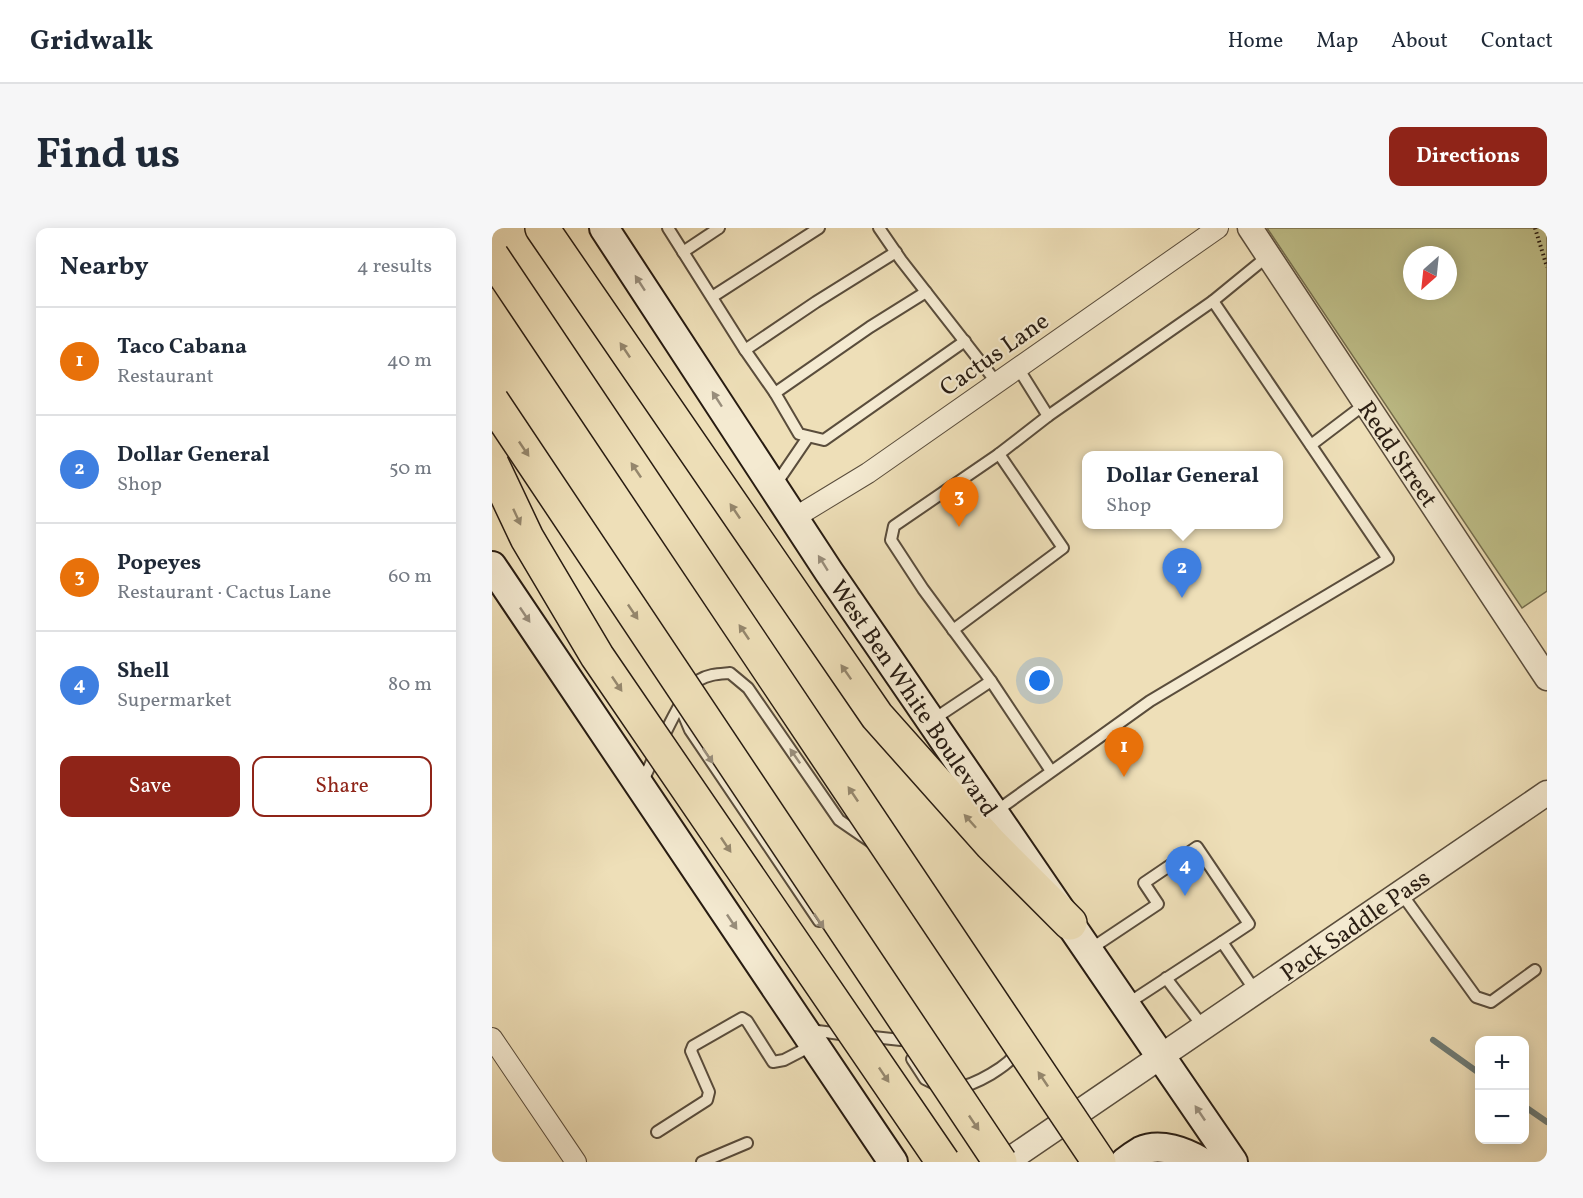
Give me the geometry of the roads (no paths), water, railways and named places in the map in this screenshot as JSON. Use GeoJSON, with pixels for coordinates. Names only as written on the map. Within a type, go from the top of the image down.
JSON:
{"type":"FeatureCollection","features":[{"type":"Feature","properties":{"kind":"highway"},"geometry":{"type":"LineString","coordinates":[[542,228],[877,716],[991,844],[1070,922]]}},
{"type":"Feature","properties":{"kind":"highway"},"geometry":{"type":"LineString","coordinates":[[492,256],[1099,1162]]}},
{"type":"Feature","properties":{"kind":"highway"},"geometry":{"type":"LineString","coordinates":[[492,401],[1000,1162]]}},
{"type":"Feature","properties":{"kind":"highway"},"geometry":{"type":"LineString","coordinates":[[492,464],[527,538],[597,656],[943,1162]]}},
{"type":"Feature","properties":{"kind":"main road","name":"West Ben White Boulevard"},"geometry":{"type":"LineString","coordinates":[[607,230],[829,572],[1233,1162]]}},
{"type":"Feature","properties":{"kind":"main road"},"geometry":{"type":"LineString","coordinates":[[492,567],[893,1162]]}},
{"type":"Feature","properties":{"kind":"main road"},"geometry":{"type":"LineString","coordinates":[[1125,1162],[1143,1150],[1168,1148],[1190,1155],[1202,1162]]}},
{"type":"Feature","properties":{"kind":"street","name":"Cactus Lane"},"geometry":{"type":"LineString","coordinates":[[795,518],[868,474],[1218,228]]}},
{"type":"Feature","properties":{"kind":"street","name":"Redd Street"},"geometry":{"type":"LineString","coordinates":[[1250,228],[1547,678]]}},
{"type":"Feature","properties":{"kind":"street","name":"Pack Saddle Pass"},"geometry":{"type":"LineString","coordinates":[[1006,1162],[1547,793]]}},
{"type":"Feature","properties":{"kind":"street"},"geometry":{"type":"LineString","coordinates":[[492,1038],[576,1162]]}},
{"type":"Feature","properties":{"kind":"lane"},"geometry":{"type":"LineString","coordinates":[[668,228],[799,434],[824,440],[964,341]]}},
{"type":"Feature","properties":{"kind":"lane"},"geometry":{"type":"LineString","coordinates":[[683,252],[719,228]]}},
{"type":"Feature","properties":{"kind":"lane"},"geometry":{"type":"LineString","coordinates":[[712,297],[819,228]]}},
{"type":"Feature","properties":{"kind":"lane"},"geometry":{"type":"LineString","coordinates":[[879,228],[997,383]]}},
{"type":"Feature","properties":{"kind":"lane"},"geometry":{"type":"LineString","coordinates":[[745,350],[896,252]]}},
{"type":"Feature","properties":{"kind":"lane"},"geometry":{"type":"LineString","coordinates":[[1051,771],[991,681],[923,589],[891,540],[894,526],[1213,301],[1268,256]]}},
{"type":"Feature","properties":{"kind":"lane"},"geometry":{"type":"LineString","coordinates":[[775,393],[870,327],[926,292]]}},
{"type":"Feature","properties":{"kind":"lane"},"geometry":{"type":"LineString","coordinates":[[993,813],[1150,701],[1388,559],[1213,301]]}},
{"type":"Feature","properties":{"kind":"lane"},"geometry":{"type":"LineString","coordinates":[[1018,368],[1048,416]]}},
{"type":"Feature","properties":{"kind":"lane"},"geometry":{"type":"LineString","coordinates":[[1311,445],[1365,404]]}},
{"type":"Feature","properties":{"kind":"lane"},"geometry":{"type":"LineString","coordinates":[[774,487],[808,437]]}},
{"type":"Feature","properties":{"kind":"lane"},"geometry":{"type":"LineString","coordinates":[[953,630],[1063,548],[999,454]]}},
{"type":"Feature","properties":{"kind":"lane"},"geometry":{"type":"LineString","coordinates":[[640,787],[684,696],[697,681],[713,674],[730,673],[748,688],[839,820],[924,876]]}},
{"type":"Feature","properties":{"kind":"lane"},"geometry":{"type":"LineString","coordinates":[[930,721],[991,681]]}},
{"type":"Feature","properties":{"kind":"lane"},"geometry":{"type":"LineString","coordinates":[[680,705],[690,730],[826,932]]}},
{"type":"Feature","properties":{"kind":"lane"},"geometry":{"type":"LineString","coordinates":[[1089,950],[1158,904],[1144,883],[1197,847],[1249,924],[1126,1004]]}},
{"type":"Feature","properties":{"kind":"lane"},"geometry":{"type":"LineString","coordinates":[[1401,893],[1476,997],[1491,1002],[1535,970]]}},
{"type":"Feature","properties":{"kind":"lane"},"geometry":{"type":"LineString","coordinates":[[1222,942],[1257,992]]}},
{"type":"Feature","properties":{"kind":"lane"},"geometry":{"type":"LineString","coordinates":[[1166,978],[1204,1028]]}},
{"type":"Feature","properties":{"kind":"lane"},"geometry":{"type":"LineString","coordinates":[[657,1132],[707,1100],[709,1092],[691,1051],[693,1046],[742,1018],[747,1021],[773,1062],[784,1060],[809,1037],[901,1040]]}},
{"type":"Feature","properties":{"kind":"lane"},"geometry":{"type":"LineString","coordinates":[[894,1030],[924,1079],[946,1089],[965,1087],[981,1080],[1010,1061],[1018,1052],[1026,1031]]}},
{"type":"Feature","properties":{"kind":"lane"},"geometry":{"type":"LineString","coordinates":[[702,1162],[747,1143]]}},
{"type":"Feature","properties":{"kind":"waterway"},"geometry":{"type":"LineString","coordinates":[[1433,1040],[1475,1070]]}},
{"type":"Feature","properties":{"kind":"waterway"},"geometry":{"type":"LineString","coordinates":[[1529,1109],[1547,1122]]}},
{"type":"Feature","properties":{"kind":"place","name":"Popeyes"},"geometry":{"type":"Point","coordinates":[959,527]}},
{"type":"Feature","properties":{"kind":"place","name":"Dollar General"},"geometry":{"type":"Point","coordinates":[1182,598]}},
{"type":"Feature","properties":{"kind":"place","name":"Taco Cabana"},"geometry":{"type":"Point","coordinates":[1124,777]}},
{"type":"Feature","properties":{"kind":"place","name":"Shell"},"geometry":{"type":"Point","coordinates":[1185,896]}}]}
